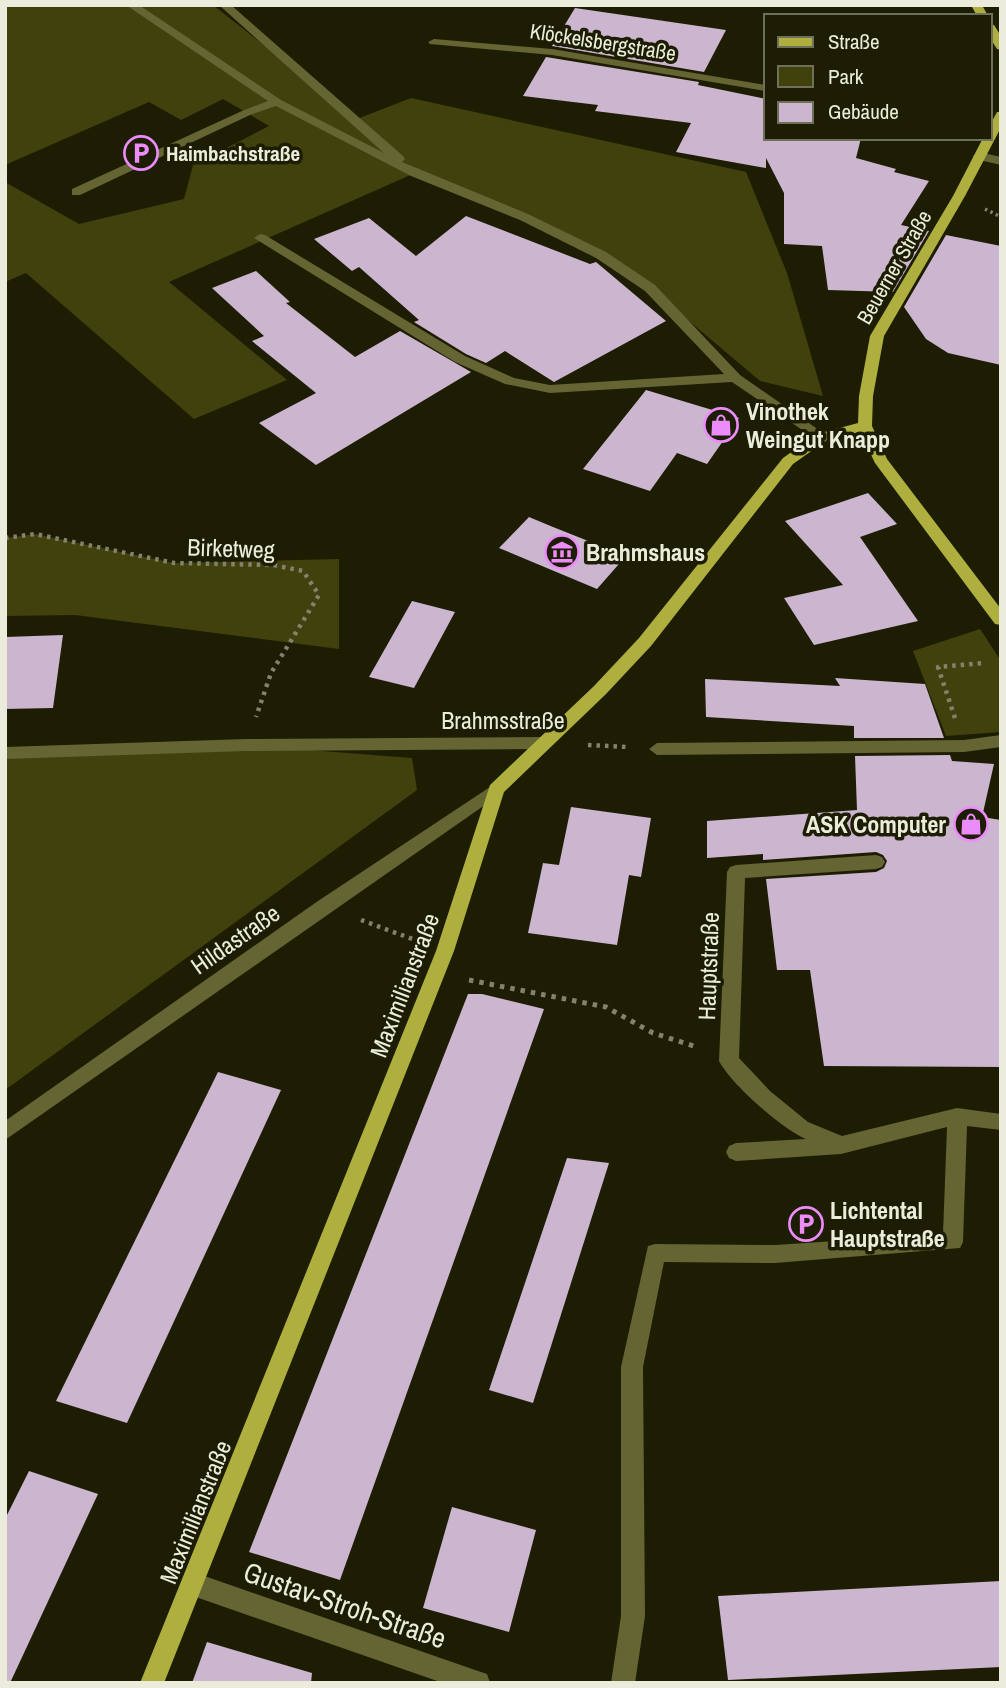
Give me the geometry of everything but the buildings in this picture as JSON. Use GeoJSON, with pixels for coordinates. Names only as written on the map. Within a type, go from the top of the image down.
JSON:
{"type":"FeatureCollection","features":[{"type":"Feature","properties":{"kind":"main road"},"geometry":{"type":"LineString","coordinates":[[992,31],[1001,47]]}},
{"type":"Feature","properties":{"kind":"main road","name":"Beuerner Straße"},"geometry":{"type":"LineString","coordinates":[[865,426],[866,396],[877,336],[960,196],[988,140]]}},
{"type":"Feature","properties":{"kind":"main road"},"geometry":{"type":"LineString","coordinates":[[865,426],[880,460],[1001,620]]}},
{"type":"Feature","properties":{"kind":"main road","name":"Maximilianstraße"},"geometry":{"type":"LineString","coordinates":[[152,1683],[445,951],[496,789],[600,691],[645,642],[788,461],[822,437],[865,426]]}},
{"type":"Feature","properties":{"kind":"street"},"geometry":{"type":"LineString","coordinates":[[131,5],[277,102],[415,173],[524,217],[601,255],[650,288],[735,378],[822,437]]}},
{"type":"Feature","properties":{"kind":"street"},"geometry":{"type":"LineString","coordinates":[[224,5],[357,119],[415,173]]}},
{"type":"Feature","properties":{"kind":"street","name":"Klöckelsbergstraße"},"geometry":{"type":"LineString","coordinates":[[434,42],[552,52],[764,88]]}},
{"type":"Feature","properties":{"kind":"street"},"geometry":{"type":"LineString","coordinates":[[76,192],[247,113],[277,102]]}},
{"type":"Feature","properties":{"kind":"street"},"geometry":{"type":"LineString","coordinates":[[979,156],[1001,161]]}},
{"type":"Feature","properties":{"kind":"street"},"geometry":{"type":"LineString","coordinates":[[260,238],[460,359],[510,381],[550,389],[735,378]]}},
{"type":"Feature","properties":{"kind":"street"},"geometry":{"type":"LineString","coordinates":[[657,749],[964,746],[1001,741]]}},
{"type":"Feature","properties":{"kind":"street","name":"Brahmsstraße"},"geometry":{"type":"LineString","coordinates":[[5,753],[246,745],[545,743]]}},
{"type":"Feature","properties":{"kind":"street","name":"Hildastraße"},"geometry":{"type":"LineString","coordinates":[[5,1132],[324,906],[496,789]]}},
{"type":"Feature","properties":{"kind":"street","name":"Hauptstraße"},"geometry":{"type":"LineString","coordinates":[[841,1145],[801,1128],[763,1097],[729,1061],[736,872],[876,862]]}},
{"type":"Feature","properties":{"kind":"street"},"geometry":{"type":"LineString","coordinates":[[623,1683],[633,1616],[632,1367],[655,1253],[775,1254],[953,1242],[957,1116]]}},
{"type":"Feature","properties":{"kind":"street"},"geometry":{"type":"LineString","coordinates":[[736,1152],[841,1145],[957,1116],[1001,1122]]}},
{"type":"Feature","properties":{"kind":"street","name":"Gustav-Stroh-Straße"},"geometry":{"type":"LineString","coordinates":[[193,1584],[478,1683]]}},
{"type":"Feature","properties":{"kind":"path","name":"Birketweg"},"geometry":{"type":"LineString","coordinates":[[5,538],[35,534],[174,563],[273,565],[303,571],[319,595],[271,673],[246,745]]}},
{"type":"Feature","properties":{"kind":"path"},"geometry":{"type":"LineString","coordinates":[[964,746],[938,667],[984,663]]}},
{"type":"Feature","properties":{"kind":"path","name":"Brahmsstraße"},"geometry":{"type":"LineString","coordinates":[[545,743],[657,749]]}},
{"type":"Feature","properties":{"kind":"path"},"geometry":{"type":"LineString","coordinates":[[324,906],[445,951]]}},
{"type":"Feature","properties":{"kind":"path"},"geometry":{"type":"LineString","coordinates":[[436,973],[606,1007],[653,1033],[690,1044]]}},
{"type":"Feature","properties":{"kind":"green space"},"geometry":{"type":"Polygon","coordinates":[[[5,5],[213,5],[357,119],[411,98],[746,172],[787,273],[823,396],[760,381],[650,288],[601,255],[415,173],[169,282],[287,380],[194,419],[26,273],[5,282],[5,182],[79,224],[184,199],[193,165],[269,126],[223,99],[181,120],[149,102],[5,165],[5,5]]]}},
{"type":"Feature","properties":{"kind":"green space"},"geometry":{"type":"Polygon","coordinates":[[[35,534],[174,563],[339,559],[339,649],[75,615],[5,616],[5,538],[35,534]]]}},
{"type":"Feature","properties":{"kind":"green space"},"geometry":{"type":"Polygon","coordinates":[[[980,629],[1001,661],[1001,732],[946,736],[913,651],[980,629]]]}},
{"type":"Feature","properties":{"kind":"green space"},"geometry":{"type":"Polygon","coordinates":[[[246,745],[412,758],[417,790],[5,1090],[5,753],[246,745]]]}},
{"type":"Feature","properties":{"kind":"place","name":"Haimbachstraße"},"geometry":{"type":"Point","coordinates":[141,153]}},
{"type":"Feature","properties":{"kind":"place","name":"Vinothek Weingut Knapp"},"geometry":{"type":"Point","coordinates":[721,425]}},
{"type":"Feature","properties":{"kind":"place","name":"Brahmshaus"},"geometry":{"type":"Point","coordinates":[562,552]}},
{"type":"Feature","properties":{"kind":"place","name":"ASK Computer"},"geometry":{"type":"Point","coordinates":[971,824]}},
{"type":"Feature","properties":{"kind":"place","name":"Lichtental Hauptstraße"},"geometry":{"type":"Point","coordinates":[806,1224]}}]}
